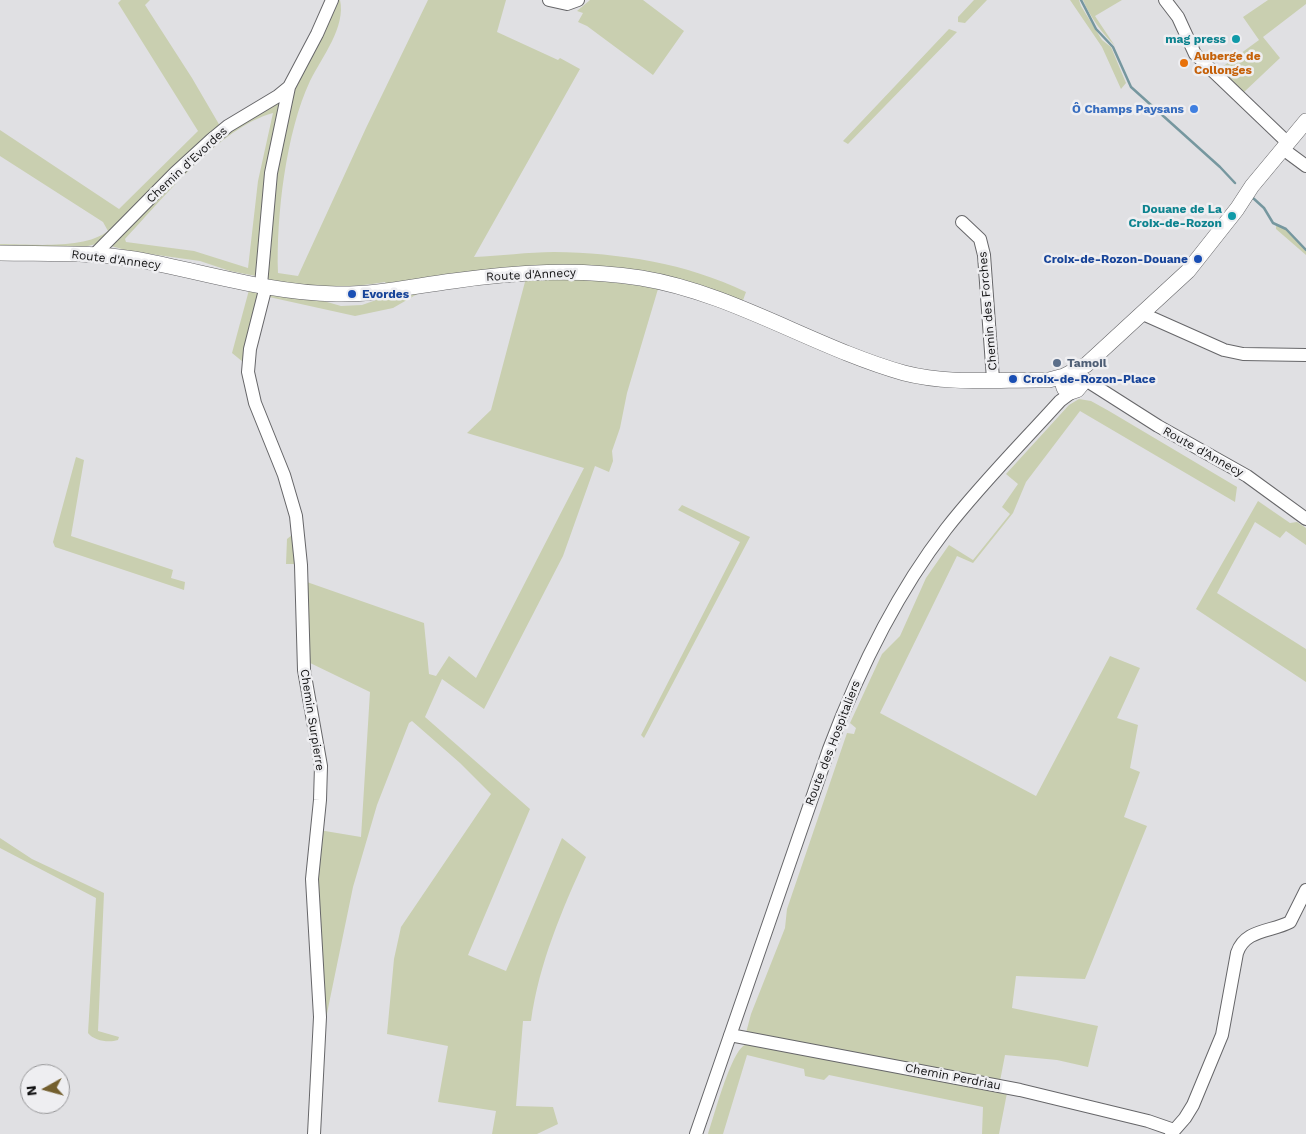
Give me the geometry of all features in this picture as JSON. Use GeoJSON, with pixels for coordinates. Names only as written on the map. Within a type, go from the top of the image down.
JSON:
{"type":"FeatureCollection","features":[{"type":"Feature","properties":{"kind":"main road"},"geometry":{"type":"LineString","coordinates":[[1070,382],[1188,271],[1237,209],[1252,186],[1306,121]]}},
{"type":"Feature","properties":{"kind":"main road","name":"Route d'Annecy"},"geometry":{"type":"LineString","coordinates":[[0,253],[94,255],[131,259],[318,294],[352,294],[495,275],[540,272],[585,272],[639,278],[686,289],[904,373],[931,378],[1070,382]]}},
{"type":"Feature","properties":{"kind":"street","name":"Chemin d'Evordes"},"geometry":{"type":"LineString","coordinates":[[263,285],[271,173],[289,86],[317,34],[332,0]]}},
{"type":"Feature","properties":{"kind":"street"},"geometry":{"type":"LineString","coordinates":[[549,0],[568,4],[578,0]]}},
{"type":"Feature","properties":{"kind":"street"},"geometry":{"type":"LineString","coordinates":[[1165,0],[1178,17],[1195,54],[1306,166]]}},
{"type":"Feature","properties":{"kind":"street","name":"Chemin d'Evordes"},"geometry":{"type":"LineString","coordinates":[[94,255],[175,173],[211,140],[228,126],[278,96],[289,86]]}},
{"type":"Feature","properties":{"kind":"street","name":"Chemin des Forches"},"geometry":{"type":"LineString","coordinates":[[962,222],[980,239],[984,255],[993,380]]}},
{"type":"Feature","properties":{"kind":"street","name":"Chemin Surpierre"},"geometry":{"type":"LineString","coordinates":[[263,285],[250,349],[248,372],[255,403],[284,475],[296,516],[301,565],[304,670],[321,766],[320,800],[312,879],[320,1017],[314,1134]]}},
{"type":"Feature","properties":{"kind":"street"},"geometry":{"type":"LineString","coordinates":[[1143,314],[1224,350],[1247,354],[1306,355]]}},
{"type":"Feature","properties":{"kind":"street","name":"Route d'Annecy"},"geometry":{"type":"LineString","coordinates":[[1070,382],[1097,390],[1247,476],[1306,519]]}},
{"type":"Feature","properties":{"kind":"street","name":"Route des Hospitaliers"},"geometry":{"type":"LineString","coordinates":[[696,1134],[829,749],[851,693],[871,652],[908,586],[945,530],[1070,382]]}},
{"type":"Feature","properties":{"kind":"street"},"geometry":{"type":"LineString","coordinates":[[1172,1132],[1185,1118],[1193,1105],[1222,1035],[1240,944],[1249,936],[1290,922],[1301,913],[1306,890]]}},
{"type":"Feature","properties":{"kind":"street","name":"Chemin Perdriau"},"geometry":{"type":"LineString","coordinates":[[730,1035],[1020,1090],[1148,1120],[1172,1132]]}},
{"type":"Feature","properties":{"kind":"green space"},"geometry":{"type":"Polygon","coordinates":[[[121,0],[150,0],[145,5],[220,126],[96,244],[84,247],[0,247],[0,244],[56,245],[85,241],[98,237],[108,231],[103,222],[0,156],[0,130],[119,209],[198,131],[118,3],[121,0]]]}},
{"type":"Feature","properties":{"kind":"green space"},"geometry":{"type":"Polygon","coordinates":[[[336,0],[340,0],[340,21],[332,42],[310,81],[289,149],[281,201],[278,273],[298,276],[366,128],[428,0],[506,0],[497,32],[558,60],[560,58],[580,69],[474,257],[554,252],[628,257],[676,267],[723,282],[746,292],[742,303],[703,286],[702,289],[641,272],[386,284],[385,282],[341,286],[312,286],[268,281],[264,264],[288,101],[336,0]]]}},
{"type":"Feature","properties":{"kind":"green space"},"geometry":{"type":"Polygon","coordinates":[[[590,0],[643,0],[684,31],[653,75],[587,26],[578,22],[583,13],[577,11],[590,0]]]}},
{"type":"Feature","properties":{"kind":"green space"},"geometry":{"type":"Polygon","coordinates":[[[974,0],[987,0],[965,23],[958,22],[958,17],[974,0]]]}},
{"type":"Feature","properties":{"kind":"green space"},"geometry":{"type":"Polygon","coordinates":[[[1070,0],[1079,0],[1102,40],[1111,47],[1126,83],[1121,89],[1102,47],[1070,0]]]}},
{"type":"Feature","properties":{"kind":"green space"},"geometry":{"type":"Polygon","coordinates":[[[1083,0],[1122,0],[1095,16],[1115,46],[1089,13],[1083,0]]]}},
{"type":"Feature","properties":{"kind":"green space"},"geometry":{"type":"Polygon","coordinates":[[[1268,0],[1306,0],[1306,4],[1263,37],[1280,58],[1243,93],[1218,70],[1259,40],[1243,17],[1268,0]]]}},
{"type":"Feature","properties":{"kind":"green space"},"geometry":{"type":"Polygon","coordinates":[[[949,29],[957,32],[848,144],[843,141],[949,29]]]}},
{"type":"Feature","properties":{"kind":"green space"},"geometry":{"type":"Polygon","coordinates":[[[284,96],[256,276],[230,271],[200,261],[129,251],[111,246],[213,141],[284,96]],[[273,113],[253,121],[233,133],[213,149],[156,205],[125,239],[126,242],[194,251],[248,268],[258,181],[273,113]]]}},
{"type":"Feature","properties":{"kind":"green space"},"geometry":{"type":"Polygon","coordinates":[[[1276,225],[1286,229],[1306,250],[1306,255],[1276,229],[1276,225]]]}},
{"type":"Feature","properties":{"kind":"green space"},"geometry":{"type":"Polygon","coordinates":[[[526,278],[609,282],[658,289],[627,393],[620,428],[612,451],[613,461],[609,472],[595,466],[563,556],[484,709],[442,679],[425,717],[530,809],[468,955],[506,971],[562,838],[586,857],[552,937],[540,978],[531,1021],[523,1021],[516,1106],[553,1107],[558,1124],[537,1134],[492,1134],[496,1111],[438,1102],[448,1046],[387,1034],[394,959],[401,927],[491,794],[460,763],[412,721],[409,723],[377,805],[353,887],[325,1023],[316,941],[319,830],[361,837],[370,692],[306,661],[304,581],[424,623],[429,674],[436,676],[449,656],[476,678],[584,468],[467,433],[491,410],[526,278]]]}},
{"type":"Feature","properties":{"kind":"green space"},"geometry":{"type":"Polygon","coordinates":[[[249,290],[259,293],[243,362],[232,353],[249,290]]]}},
{"type":"Feature","properties":{"kind":"green space"},"geometry":{"type":"Polygon","coordinates":[[[270,293],[320,300],[341,306],[362,305],[382,298],[419,293],[393,308],[355,316],[269,297],[270,293]]]}},
{"type":"Feature","properties":{"kind":"green space"},"geometry":{"type":"Polygon","coordinates":[[[1079,399],[1091,401],[1109,411],[1237,487],[1235,502],[1080,411],[1026,482],[1013,513],[973,563],[957,556],[880,713],[1036,796],[1110,656],[1140,668],[1117,718],[1138,725],[1130,768],[1140,772],[1124,817],[1147,826],[1085,979],[1016,976],[1012,1008],[1098,1026],[1088,1067],[1057,1060],[1005,1055],[1000,1081],[746,1033],[751,1014],[785,928],[787,909],[847,733],[854,734],[856,728],[850,723],[882,654],[900,636],[926,578],[949,545],[973,560],[1010,514],[1002,507],[1018,484],[1006,474],[1069,405],[1079,399]]]}},
{"type":"Feature","properties":{"kind":"green space"},"geometry":{"type":"Polygon","coordinates":[[[76,457],[84,460],[71,536],[173,570],[171,578],[185,582],[184,590],[55,547],[53,542],[76,457]]]}},
{"type":"Feature","properties":{"kind":"green space"},"geometry":{"type":"Polygon","coordinates":[[[1258,501],[1290,523],[1297,522],[1306,528],[1306,545],[1286,531],[1280,538],[1255,522],[1217,593],[1306,649],[1306,682],[1196,609],[1258,501]]]}},
{"type":"Feature","properties":{"kind":"green space"},"geometry":{"type":"Polygon","coordinates":[[[682,505],[750,537],[644,738],[641,735],[740,542],[678,510],[682,505]]]}},
{"type":"Feature","properties":{"kind":"green space"},"geometry":{"type":"Polygon","coordinates":[[[292,535],[298,564],[286,564],[287,539],[292,535]]]}},
{"type":"Feature","properties":{"kind":"green space"},"geometry":{"type":"Polygon","coordinates":[[[0,838],[32,859],[104,893],[98,1031],[119,1037],[118,1040],[102,1041],[88,1033],[96,898],[0,848],[0,838]]]}},
{"type":"Feature","properties":{"kind":"green space"},"geometry":{"type":"Polygon","coordinates":[[[745,1045],[755,1045],[1007,1093],[999,1134],[982,1134],[983,1107],[829,1075],[824,1080],[805,1076],[804,1069],[747,1055],[723,1134],[708,1134],[729,1071],[734,1059],[745,1045]]]}},
{"type":"Feature","properties":{"kind":"waterway"},"geometry":{"type":"LineString","coordinates":[[1081,0],[1096,29],[1113,47],[1131,87],[1220,167],[1235,183]]}},
{"type":"Feature","properties":{"kind":"waterway"},"geometry":{"type":"LineString","coordinates":[[1253,198],[1264,208],[1273,223],[1286,229],[1306,250]]}},
{"type":"Feature","properties":{"kind":"place","name":"mag press"},"geometry":{"type":"Point","coordinates":[1236,39]}},
{"type":"Feature","properties":{"kind":"place","name":"Auberge de Collonges"},"geometry":{"type":"Point","coordinates":[1184,63]}},
{"type":"Feature","properties":{"kind":"place","name":"Ô Champs Paysans"},"geometry":{"type":"Point","coordinates":[1194,109]}},
{"type":"Feature","properties":{"kind":"place","name":"Douane de La Croix-de-Rozon"},"geometry":{"type":"Point","coordinates":[1232,216]}},
{"type":"Feature","properties":{"kind":"place","name":"Croix-de-Rozon-Douane"},"geometry":{"type":"Point","coordinates":[1198,259]}},
{"type":"Feature","properties":{"kind":"place","name":"Evordes"},"geometry":{"type":"Point","coordinates":[352,294]}},
{"type":"Feature","properties":{"kind":"place","name":"Tamoil"},"geometry":{"type":"Point","coordinates":[1057,363]}},
{"type":"Feature","properties":{"kind":"place","name":"Croix-de-Rozon-Place"},"geometry":{"type":"Point","coordinates":[1013,379]}}]}
